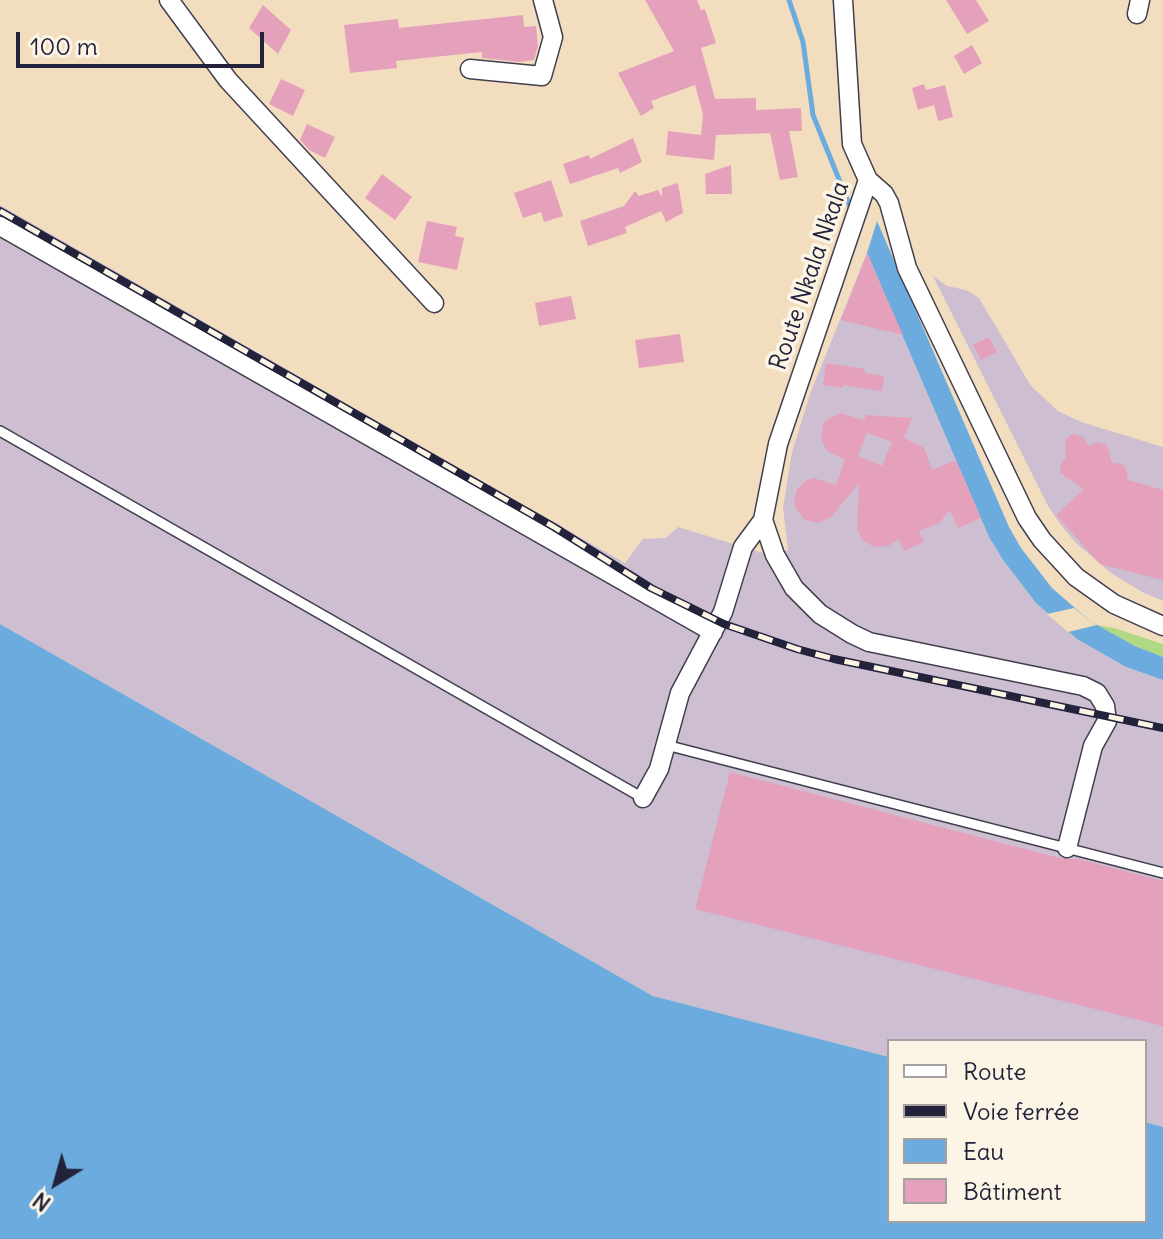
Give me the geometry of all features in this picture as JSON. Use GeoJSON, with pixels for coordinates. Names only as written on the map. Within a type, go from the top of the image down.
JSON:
{"type":"FeatureCollection","features":[{"type":"Feature","properties":{"kind":"street"},"geometry":{"type":"LineString","coordinates":[[169,0],[228,80],[434,303]]}},
{"type":"Feature","properties":{"kind":"street"},"geometry":{"type":"LineString","coordinates":[[470,69],[542,76],[553,37],[543,0]]}},
{"type":"Feature","properties":{"kind":"street","name":"Route Nkala Nkala"},"geometry":{"type":"LineString","coordinates":[[763,520],[778,444],[868,180],[852,144],[843,0]]}},
{"type":"Feature","properties":{"kind":"street"},"geometry":{"type":"LineString","coordinates":[[868,180],[889,203],[907,268],[1027,518],[1042,540],[1076,577],[1114,604],[1163,626]]}},
{"type":"Feature","properties":{"kind":"street"},"geometry":{"type":"LineString","coordinates":[[0,226],[713,632]]}},
{"type":"Feature","properties":{"kind":"street"},"geometry":{"type":"LineString","coordinates":[[643,798],[659,769],[680,693],[723,612],[743,547],[763,520]]}},
{"type":"Feature","properties":{"kind":"street"},"geometry":{"type":"LineString","coordinates":[[763,520],[775,555],[794,588],[820,614],[852,634],[869,642],[1083,686],[1097,693],[1105,706],[1107,721],[1093,746],[1067,848]]}},
{"type":"Feature","properties":{"kind":"lane"},"geometry":{"type":"LineString","coordinates":[[0,431],[643,798]]}},
{"type":"Feature","properties":{"kind":"lane"},"geometry":{"type":"LineString","coordinates":[[666,745],[1163,873]]}},
{"type":"Feature","properties":{"kind":"shaded area"},"geometry":{"type":"Polygon","coordinates":[[[0,205],[625,563],[643,539],[666,538],[678,527],[770,555],[788,550],[783,508],[792,452],[810,394],[867,253],[989,537],[1003,560],[1036,603],[1077,639],[1126,667],[1163,680],[1163,1127],[1147,1123],[1147,1039],[887,1039],[887,1056],[653,996],[0,624],[0,205]]]}},
{"type":"Feature","properties":{"kind":"shaded area"},"geometry":{"type":"Polygon","coordinates":[[[933,276],[947,286],[966,290],[979,298],[1031,386],[1058,411],[1081,422],[1163,447],[1163,601],[1111,573],[1076,543],[1061,525],[1048,506],[933,276]]]}},
{"type":"Feature","properties":{"kind":"green space"},"geometry":{"type":"Polygon","coordinates":[[[1097,625],[1163,644],[1163,657],[1135,646],[1097,625]]]}},
{"type":"Feature","properties":{"kind":"water"},"geometry":{"type":"Polygon","coordinates":[[[877,221],[1009,527],[1021,548],[1052,588],[1090,621],[1135,646],[1163,657],[1163,680],[1126,667],[1077,639],[1036,603],[1003,560],[989,537],[867,253],[877,221]]]}},
{"type":"Feature","properties":{"kind":"water"},"geometry":{"type":"Polygon","coordinates":[[[0,624],[653,996],[887,1056],[887,1223],[1147,1223],[1147,1123],[1163,1127],[1163,1239],[0,1239],[0,624]]]}},
{"type":"Feature","properties":{"kind":"pier"},"geometry":{"type":"Polygon","coordinates":[[[1074,608],[1097,625],[1068,632],[1047,614],[1074,608]]]}},
{"type":"Feature","properties":{"kind":"building"},"geometry":{"type":"Polygon","coordinates":[[[645,0],[697,0],[701,10],[705,9],[716,43],[701,48],[715,99],[756,98],[756,110],[801,108],[802,131],[789,131],[798,177],[780,180],[770,133],[716,135],[714,160],[666,155],[668,131],[701,135],[703,114],[695,85],[651,101],[654,108],[641,116],[618,73],[674,51],[645,0]]]}},
{"type":"Feature","properties":{"kind":"building"},"geometry":{"type":"Polygon","coordinates":[[[946,0],[976,0],[989,21],[967,34],[946,0]]]}},
{"type":"Feature","properties":{"kind":"building"},"geometry":{"type":"Polygon","coordinates":[[[263,5],[291,30],[278,54],[249,28],[263,5]]]}},
{"type":"Feature","properties":{"kind":"building"},"geometry":{"type":"Polygon","coordinates":[[[523,15],[524,27],[536,26],[538,46],[534,60],[520,62],[482,58],[482,52],[396,61],[397,68],[350,73],[344,25],[398,19],[399,28],[523,15]]]}},
{"type":"Feature","properties":{"kind":"building"},"geometry":{"type":"Polygon","coordinates":[[[972,45],[982,63],[964,74],[954,56],[972,45]]]}},
{"type":"Feature","properties":{"kind":"building"},"geometry":{"type":"Polygon","coordinates":[[[281,79],[305,90],[293,116],[269,104],[281,79]]]}},
{"type":"Feature","properties":{"kind":"building"},"geometry":{"type":"Polygon","coordinates":[[[924,84],[926,90],[945,85],[953,117],[938,121],[934,105],[918,110],[912,88],[924,84]]]}},
{"type":"Feature","properties":{"kind":"building"},"geometry":{"type":"Polygon","coordinates":[[[307,124],[335,137],[325,158],[309,150],[300,140],[307,124]]]}},
{"type":"Feature","properties":{"kind":"building"},"geometry":{"type":"Polygon","coordinates":[[[633,138],[642,162],[620,173],[618,168],[570,184],[563,164],[589,155],[590,159],[633,138]]]}},
{"type":"Feature","properties":{"kind":"building"},"geometry":{"type":"Polygon","coordinates":[[[731,165],[732,194],[706,194],[705,174],[731,165]]]}},
{"type":"Feature","properties":{"kind":"building"},"geometry":{"type":"Polygon","coordinates":[[[382,174],[412,197],[395,220],[365,198],[382,174]]]}},
{"type":"Feature","properties":{"kind":"building"},"geometry":{"type":"Polygon","coordinates":[[[551,180],[563,216],[544,222],[541,212],[523,218],[514,193],[551,180]]]}},
{"type":"Feature","properties":{"kind":"building"},"geometry":{"type":"Polygon","coordinates":[[[678,183],[683,213],[666,222],[661,211],[625,227],[627,233],[588,246],[580,221],[624,206],[635,191],[639,196],[658,190],[662,197],[662,188],[678,183]]]}},
{"type":"Feature","properties":{"kind":"building"},"geometry":{"type":"Polygon","coordinates":[[[427,221],[457,227],[455,236],[464,238],[457,270],[418,262],[427,221]]]}},
{"type":"Feature","properties":{"kind":"building"},"geometry":{"type":"Polygon","coordinates":[[[867,253],[883,290],[903,335],[841,320],[867,253]]]}},
{"type":"Feature","properties":{"kind":"building"},"geometry":{"type":"Polygon","coordinates":[[[571,296],[576,319],[539,326],[535,303],[571,296]]]}},
{"type":"Feature","properties":{"kind":"building"},"geometry":{"type":"Polygon","coordinates":[[[680,334],[684,362],[639,368],[635,340],[680,334]]]}},
{"type":"Feature","properties":{"kind":"building"},"geometry":{"type":"Polygon","coordinates":[[[989,337],[997,352],[981,360],[973,345],[989,337]]]}},
{"type":"Feature","properties":{"kind":"building"},"geometry":{"type":"Polygon","coordinates":[[[826,363],[865,369],[865,373],[884,376],[882,391],[823,385],[826,363]]]}},
{"type":"Feature","properties":{"kind":"building"},"geometry":{"type":"Polygon","coordinates":[[[840,413],[864,420],[866,415],[912,418],[904,438],[924,448],[932,470],[956,460],[981,518],[958,528],[950,510],[939,523],[919,531],[924,542],[904,551],[899,539],[888,546],[874,547],[862,540],[857,528],[859,483],[831,517],[818,523],[805,520],[794,503],[797,489],[814,478],[836,485],[845,460],[826,450],[821,437],[823,424],[840,413]],[[867,433],[858,456],[882,466],[892,442],[867,433]]]}},
{"type":"Feature","properties":{"kind":"building"},"geometry":{"type":"Polygon","coordinates":[[[1073,434],[1083,437],[1089,446],[1097,442],[1107,445],[1112,463],[1122,464],[1126,468],[1128,480],[1163,490],[1163,580],[1100,564],[1056,515],[1084,489],[1060,473],[1061,463],[1066,457],[1065,439],[1073,434]]]}},
{"type":"Feature","properties":{"kind":"building"},"geometry":{"type":"Polygon","coordinates":[[[730,772],[1063,859],[1078,859],[1163,881],[1163,1026],[695,909],[730,772]]]}},
{"type":"Feature","properties":{"kind":"waterway"},"geometry":{"type":"LineString","coordinates":[[789,0],[803,42],[813,115],[851,209]]}},
{"type":"Feature","properties":{"kind":"railway"},"geometry":{"type":"LineString","coordinates":[[0,211],[554,527],[651,588],[724,624],[834,659],[1163,728]]}}]}
